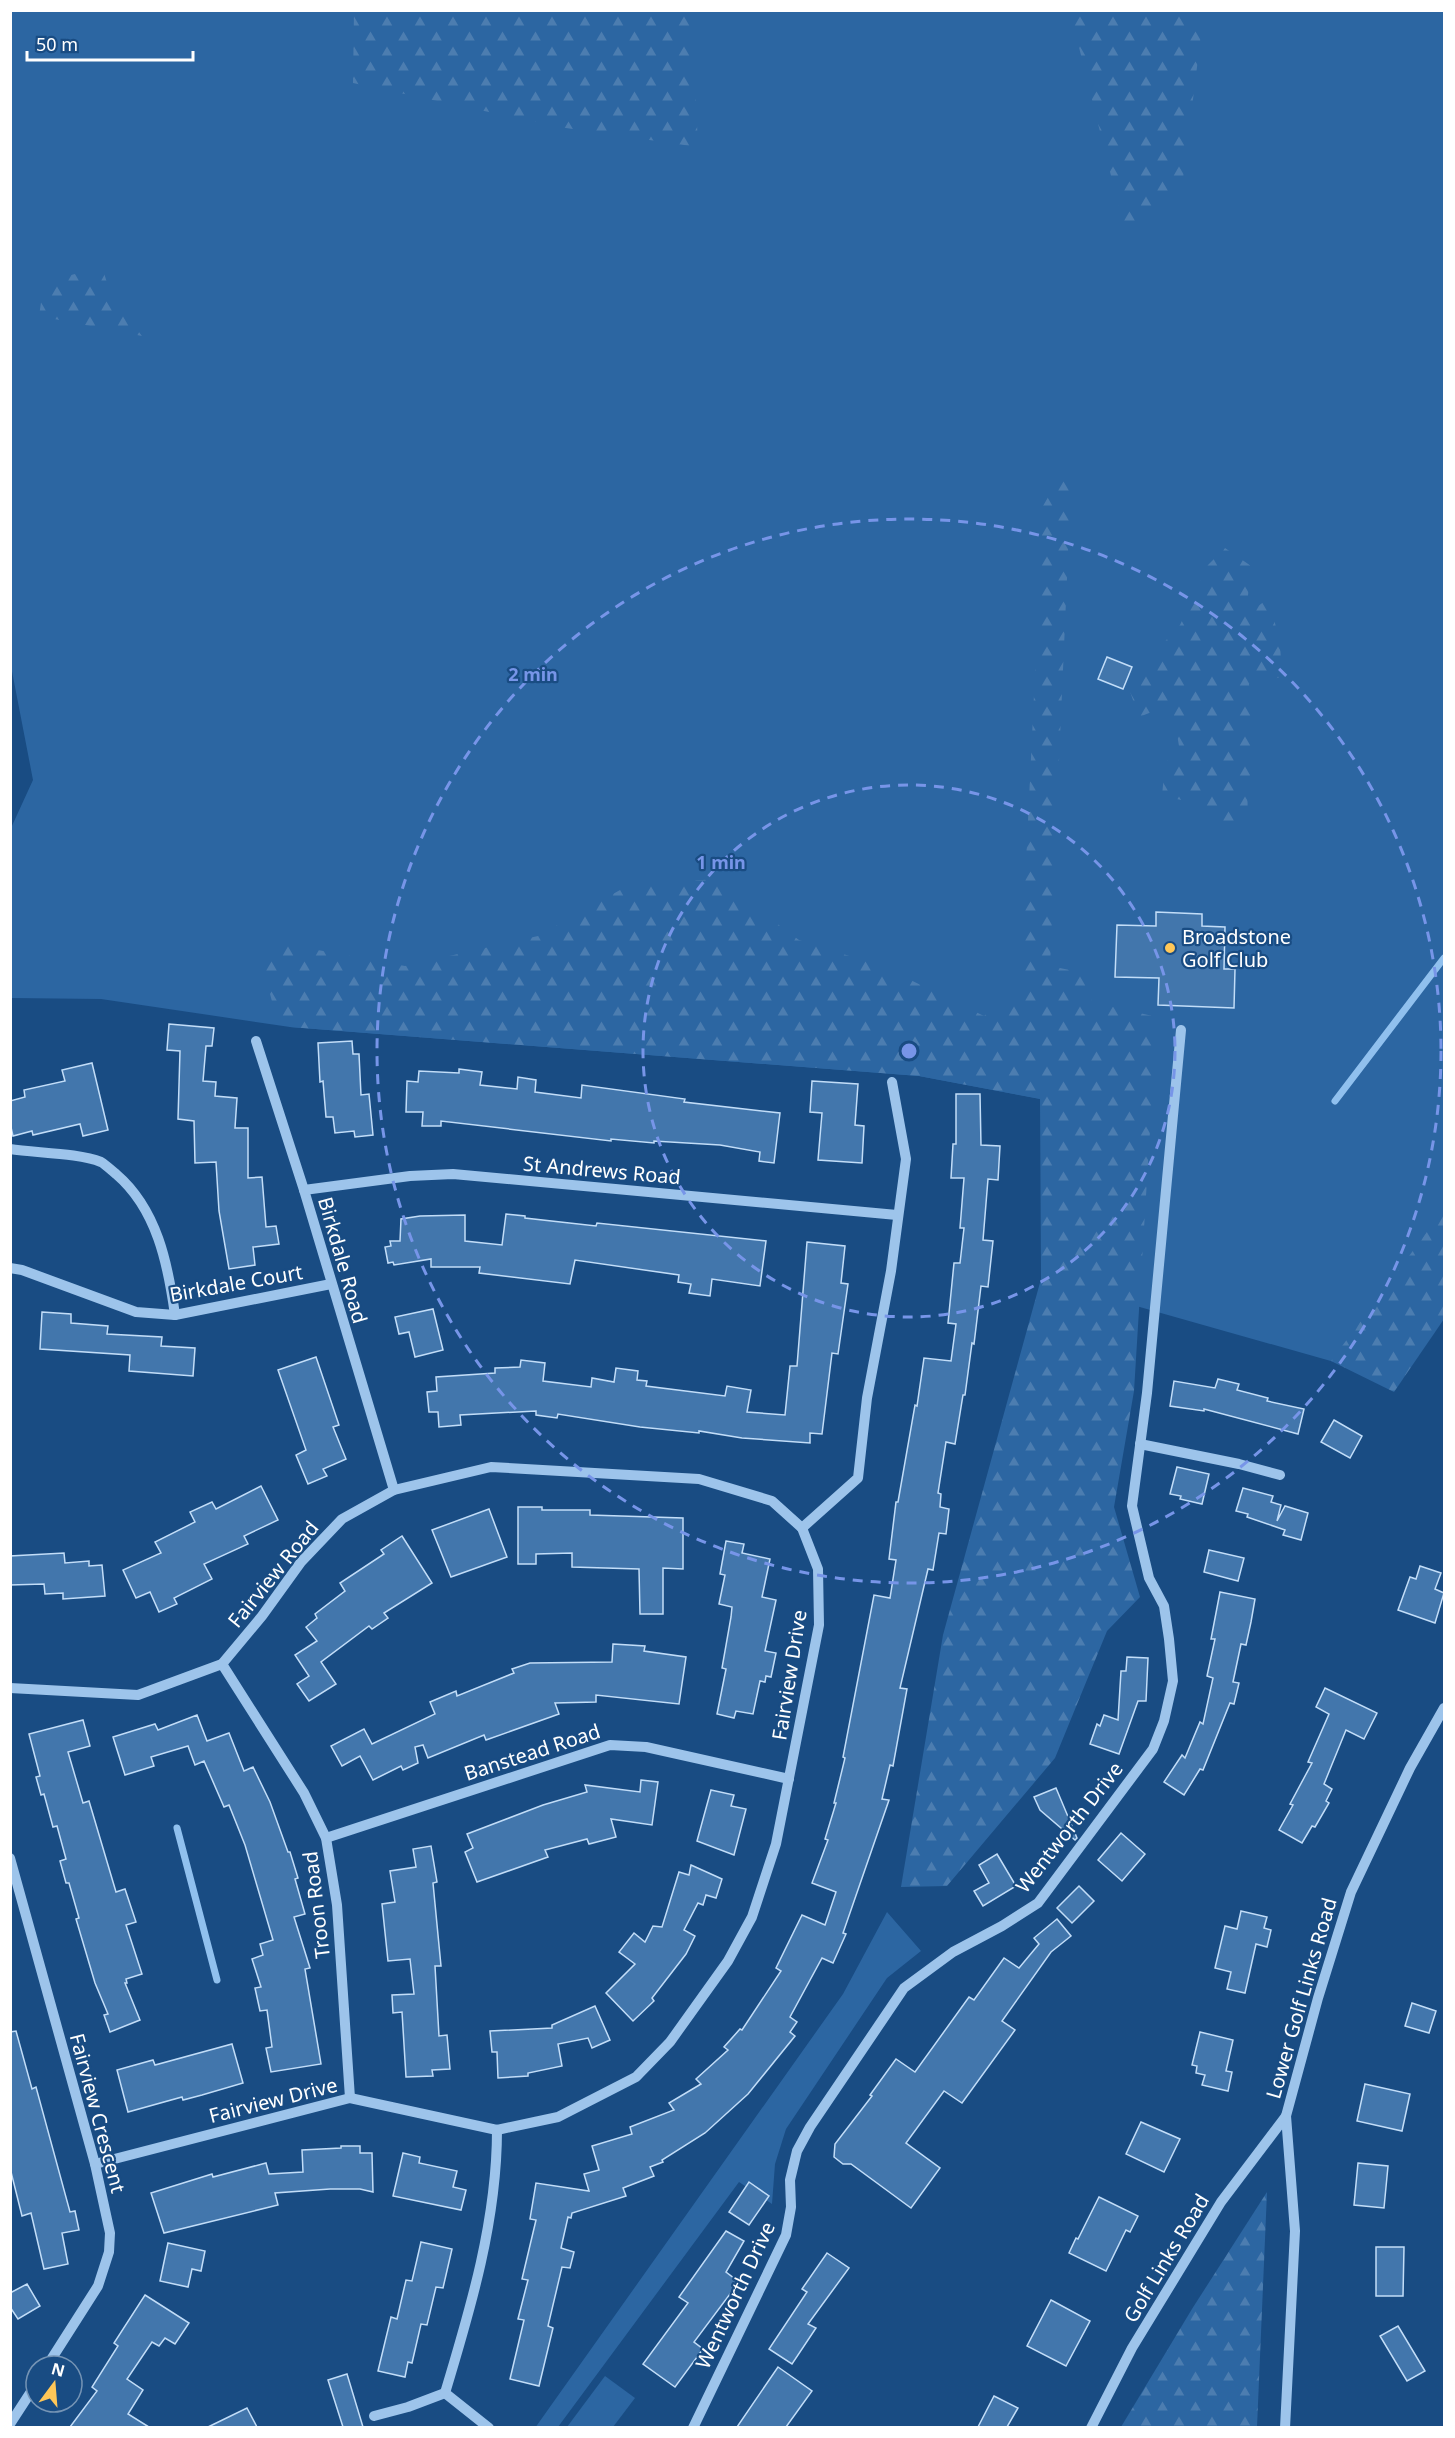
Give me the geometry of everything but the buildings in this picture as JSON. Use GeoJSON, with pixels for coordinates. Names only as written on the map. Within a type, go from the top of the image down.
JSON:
{"type":"FeatureCollection","features":[{"type":"Feature","properties":{"kind":"street","name":"Wentworth Drive"},"geometry":{"type":"LineString","coordinates":[[693,2427],[786,2235],[791,2207],[790,2180],[797,2151],[810,2127],[904,1988],[953,1952],[1002,1926],[1038,1903],[1153,1749],[1164,1721],[1173,1681],[1164,1606],[1149,1578],[1132,1506],[1147,1393],[1181,1030]]}},
{"type":"Feature","properties":{"kind":"street","name":"Birkdale Road"},"geometry":{"type":"LineString","coordinates":[[256,1041],[304,1190],[393,1490]]}},
{"type":"Feature","properties":{"kind":"street"},"geometry":{"type":"LineString","coordinates":[[802,1528],[858,1479],[867,1398],[891,1271],[906,1159],[892,1082]]}},
{"type":"Feature","properties":{"kind":"street"},"geometry":{"type":"LineString","coordinates":[[10,1149],[60,1154],[102,1162],[123,1180],[144,1206],[156,1231],[168,1270],[175,1315]]}},
{"type":"Feature","properties":{"kind":"street","name":"St Andrews Road"},"geometry":{"type":"LineString","coordinates":[[304,1190],[410,1176],[453,1174],[897,1215]]}},
{"type":"Feature","properties":{"kind":"street","name":"Birkdale Court"},"geometry":{"type":"LineString","coordinates":[[10,1268],[22,1270],[136,1312],[175,1315],[331,1284]]}},
{"type":"Feature","properties":{"kind":"street"},"geometry":{"type":"LineString","coordinates":[[1140,1444],[1281,1475]]}},
{"type":"Feature","properties":{"kind":"street","name":"Fairview Road"},"geometry":{"type":"LineString","coordinates":[[10,1688],[138,1695],[222,1664],[262,1616],[301,1562],[342,1519],[393,1490],[491,1467],[699,1479],[772,1501],[802,1528]]}},
{"type":"Feature","properties":{"kind":"street","name":"Fairview Drive"},"geometry":{"type":"LineString","coordinates":[[95,2164],[350,2098],[497,2130],[558,2116],[636,2077],[670,2042],[728,1961],[752,1917],[776,1844],[819,1626],[818,1569],[802,1528]]}},
{"type":"Feature","properties":{"kind":"street","name":"Troon Road"},"geometry":{"type":"LineString","coordinates":[[222,1664],[304,1793],[326,1838],[337,1905],[350,2098]]}},
{"type":"Feature","properties":{"kind":"street","name":"Lower Golf Links Road"},"geometry":{"type":"LineString","coordinates":[[1285,2427],[1295,2231],[1286,2116],[1318,1998],[1351,1892],[1410,1768],[1444,1708]]}},
{"type":"Feature","properties":{"kind":"street","name":"Banstead Road"},"geometry":{"type":"LineString","coordinates":[[326,1838],[610,1745],[646,1747],[789,1779]]}},
{"type":"Feature","properties":{"kind":"street","name":"Fairview Crescent"},"geometry":{"type":"LineString","coordinates":[[10,1858],[95,2164],[110,2233],[109,2252],[98,2286],[55,2354]]}},
{"type":"Feature","properties":{"kind":"street","name":"Golf Links Road"},"geometry":{"type":"LineString","coordinates":[[1091,2427],[1132,2348],[1221,2202],[1286,2116]]}},
{"type":"Feature","properties":{"kind":"street"},"geometry":{"type":"LineString","coordinates":[[445,2393],[467,2320],[489,2229],[497,2157],[497,2130]]}},
{"type":"Feature","properties":{"kind":"street"},"geometry":{"type":"LineString","coordinates":[[374,2416],[408,2407],[445,2393]]}},
{"type":"Feature","properties":{"kind":"street"},"geometry":{"type":"LineString","coordinates":[[445,2393],[489,2427]]}},
{"type":"Feature","properties":{"kind":"street"},"geometry":{"type":"LineString","coordinates":[[10,2424],[24,2402]]}},
{"type":"Feature","properties":{"kind":"green space"},"geometry":{"type":"Polygon","coordinates":[[[11,11],[1444,11],[1444,1243],[1359,1369],[1041,1279],[1040,1099],[919,1076],[290,1027],[101,999],[11,998],[11,828],[33,780],[10,661],[11,11]]]}},
{"type":"Feature","properties":{"kind":"green space"},"geometry":{"type":"Polygon","coordinates":[[[354,11],[692,11],[698,147],[559,127],[353,83],[354,11]]]}},
{"type":"Feature","properties":{"kind":"green space"},"geometry":{"type":"Polygon","coordinates":[[[1070,11],[1204,11],[1183,179],[1125,232],[1070,11]]]}},
{"type":"Feature","properties":{"kind":"green space"},"geometry":{"type":"Polygon","coordinates":[[[102,267],[111,295],[142,336],[39,316],[44,282],[102,267]]]}},
{"type":"Feature","properties":{"kind":"green space"},"geometry":{"type":"Polygon","coordinates":[[[1062,473],[1071,487],[1050,966],[1094,975],[1091,1002],[1157,1017],[1134,1391],[1114,1507],[1140,1597],[1107,1631],[1055,1758],[947,1886],[901,1887],[943,1635],[1041,1279],[1041,1099],[919,1076],[290,1027],[276,1017],[261,959],[274,942],[405,966],[538,936],[629,885],[717,879],[799,940],[884,967],[984,1016],[1020,988],[1043,506],[1062,473]]]}},
{"type":"Feature","properties":{"kind":"green space"},"geometry":{"type":"Polygon","coordinates":[[[1225,548],[1251,566],[1246,615],[1269,598],[1280,644],[1282,677],[1249,684],[1256,753],[1247,786],[1248,818],[1231,831],[1201,804],[1162,796],[1165,764],[1179,746],[1172,704],[1139,717],[1127,683],[1180,625],[1208,565],[1225,548]]]}},
{"type":"Feature","properties":{"kind":"green space"},"geometry":{"type":"Polygon","coordinates":[[[1444,1209],[1444,1319],[1394,1392],[1331,1361],[1444,1209]]]}},
{"type":"Feature","properties":{"kind":"green space"},"geometry":{"type":"Polygon","coordinates":[[[887,1912],[921,1951],[887,1978],[786,2129],[775,2164],[772,2204],[739,2182],[558,2427],[535,2428],[843,1994],[887,1912]]]}},
{"type":"Feature","properties":{"kind":"green space"},"geometry":{"type":"Polygon","coordinates":[[[1267,2192],[1257,2427],[1121,2427],[1192,2309],[1267,2192]]]}},
{"type":"Feature","properties":{"kind":"green space"},"geometry":{"type":"Polygon","coordinates":[[[605,2376],[635,2398],[613,2427],[567,2427],[605,2376]]]}},
{"type":"Feature","properties":{"kind":"waterway"},"geometry":{"type":"LineString","coordinates":[[1335,1101],[1444,958]]}},
{"type":"Feature","properties":{"kind":"waterway"},"geometry":{"type":"LineString","coordinates":[[177,1828],[217,1980]]}},
{"type":"Feature","properties":{"kind":"place","name":"Broadstone Golf Club"},"geometry":{"type":"Point","coordinates":[1170,948]}}]}
